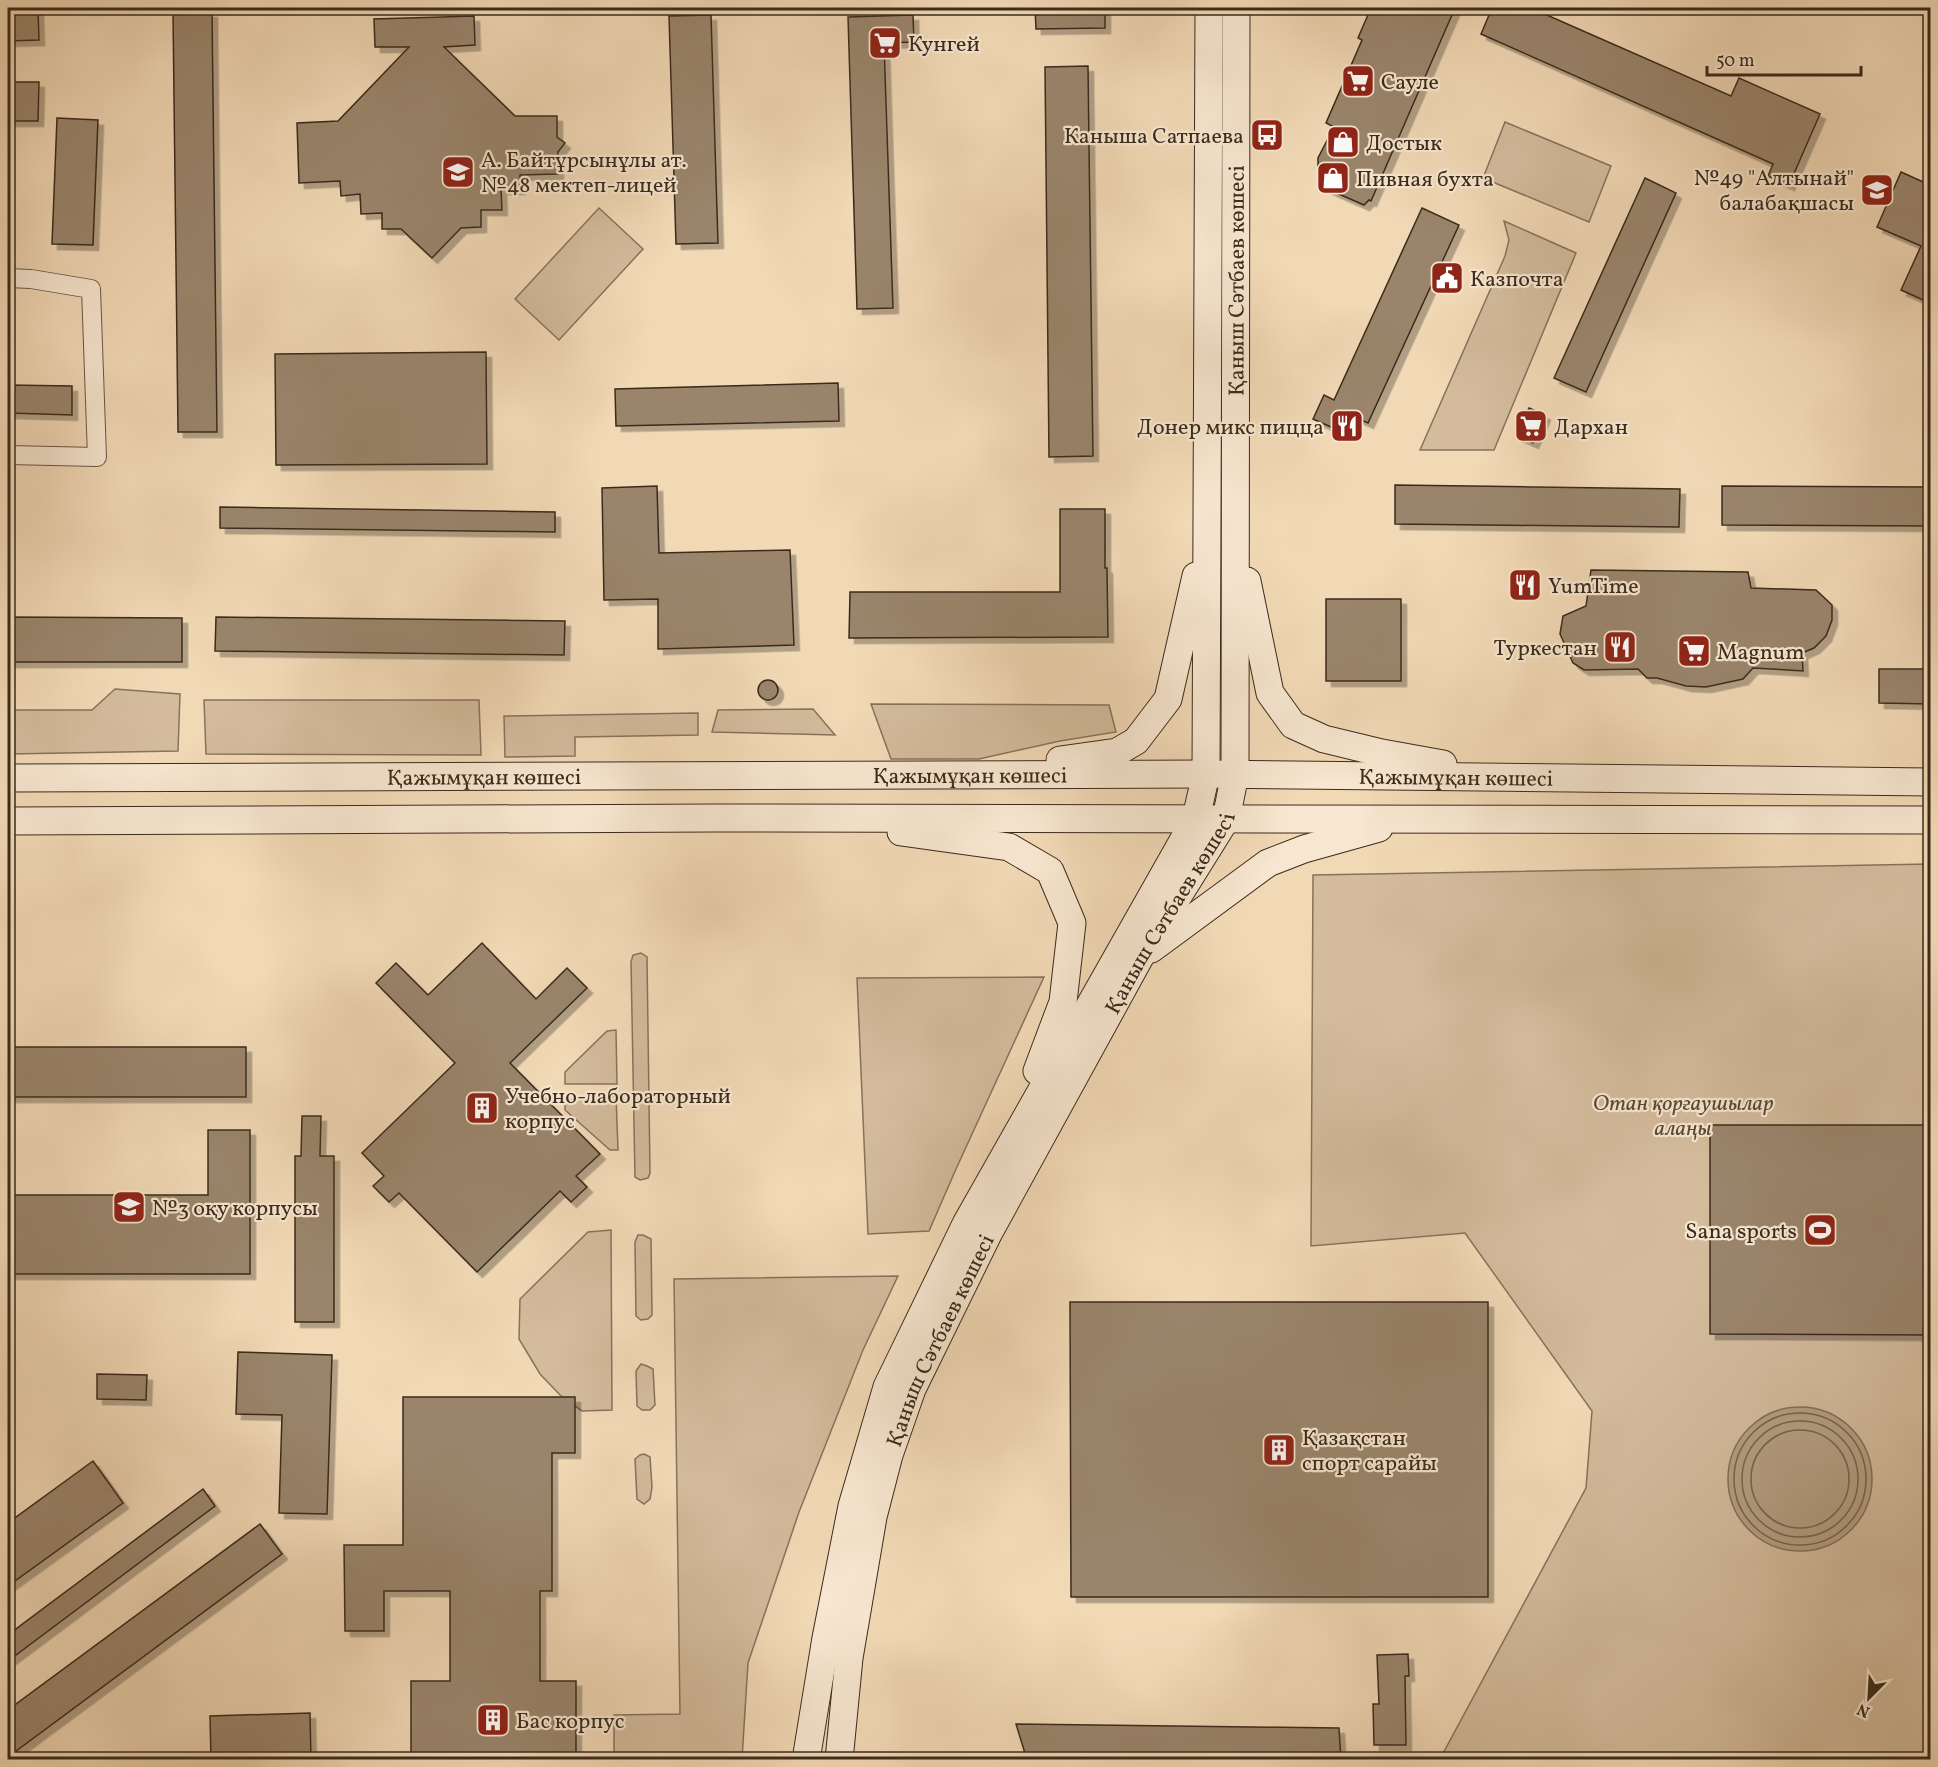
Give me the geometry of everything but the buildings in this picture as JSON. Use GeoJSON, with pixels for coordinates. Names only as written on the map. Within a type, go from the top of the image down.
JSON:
{"type":"FeatureCollection","features":[{"type":"Feature","properties":{"kind":"main road","name":"Қаныш Сәтбаев көшесі"},"geometry":{"type":"LineString","coordinates":[[806,1760],[826,1638],[852,1506],[887,1387],[966,1224],[1196,818],[1206,774],[1209,8]]}},
{"type":"Feature","properties":{"kind":"main road","name":"Қаныш Сәтбаев көшесі"},"geometry":{"type":"LineString","coordinates":[[839,1760],[849,1658],[873,1517],[889,1455],[912,1389],[988,1234],[1140,957],[1226,819],[1235,774],[1236,8]]}},
{"type":"Feature","properties":{"kind":"main road"},"geometry":{"type":"LineString","coordinates":[[1235,523],[1270,693],[1293,725],[1335,742],[1518,778]]}},
{"type":"Feature","properties":{"kind":"main road"},"geometry":{"type":"LineString","coordinates":[[962,775],[1117,752],[1136,741],[1168,699],[1206,528]]}},
{"type":"Feature","properties":{"kind":"main road","name":"Қажымұқан көшесі"},"geometry":{"type":"LineString","coordinates":[[8,778],[1235,774],[1930,782]]}},
{"type":"Feature","properties":{"kind":"main road"},"geometry":{"type":"LineString","coordinates":[[796,818],[1010,847],[1050,871],[1072,923],[1063,1002],[1009,1148]]}},
{"type":"Feature","properties":{"kind":"main road","name":"Қажымұқан көшесі"},"geometry":{"type":"LineString","coordinates":[[8,821],[796,818],[1930,820]]}},
{"type":"Feature","properties":{"kind":"main road"},"geometry":{"type":"LineString","coordinates":[[1140,957],[1268,863],[1304,849],[1412,819]]}},
{"type":"Feature","properties":{"kind":"street"},"geometry":{"type":"LineString","coordinates":[[8,278],[31,279],[91,290],[97,457],[8,455]]}},
{"type":"Feature","properties":{"kind":"green space"},"geometry":{"type":"Polygon","coordinates":[[[1505,122],[1611,166],[1589,222],[1483,178],[1505,122]]]}},
{"type":"Feature","properties":{"kind":"green space"},"geometry":{"type":"Polygon","coordinates":[[[599,208],[643,249],[559,340],[515,299],[599,208]]]}},
{"type":"Feature","properties":{"kind":"green space"},"geometry":{"type":"Polygon","coordinates":[[[1504,221],[1576,253],[1494,450],[1420,450],[1505,256],[1509,240],[1504,221]]]}},
{"type":"Feature","properties":{"kind":"green space"},"geometry":{"type":"Polygon","coordinates":[[[115,689],[180,694],[178,751],[8,754],[8,710],[92,710],[115,689]]]}},
{"type":"Feature","properties":{"kind":"green space"},"geometry":{"type":"Polygon","coordinates":[[[204,700],[479,700],[481,755],[206,754],[204,700]]]}},
{"type":"Feature","properties":{"kind":"green space"},"geometry":{"type":"Polygon","coordinates":[[[871,704],[1109,705],[1116,732],[1060,741],[979,759],[891,759],[871,704]]]}},
{"type":"Feature","properties":{"kind":"green space"},"geometry":{"type":"Polygon","coordinates":[[[813,709],[835,735],[712,732],[718,710],[813,709]]]}},
{"type":"Feature","properties":{"kind":"green space"},"geometry":{"type":"Polygon","coordinates":[[[698,713],[698,735],[575,737],[575,756],[505,757],[504,716],[698,713]]]}},
{"type":"Feature","properties":{"kind":"green space","name":"Отан қорғаушылар алаңы"},"geometry":{"type":"Polygon","coordinates":[[[1930,864],[1930,1759],[1440,1759],[1586,1488],[1592,1411],[1465,1233],[1311,1246],[1313,875],[1930,864]]]}},
{"type":"Feature","properties":{"kind":"green space"},"geometry":{"type":"Polygon","coordinates":[[[641,953],[647,957],[650,1173],[648,1178],[640,1180],[635,1177],[631,962],[633,955],[641,953]]]}},
{"type":"Feature","properties":{"kind":"green space"},"geometry":{"type":"Polygon","coordinates":[[[1044,977],[929,1231],[868,1234],[857,978],[1044,977]]]}},
{"type":"Feature","properties":{"kind":"green space"},"geometry":{"type":"Polygon","coordinates":[[[616,1030],[617,1084],[565,1084],[565,1072],[607,1031],[616,1030]]]}},
{"type":"Feature","properties":{"kind":"green space"},"geometry":{"type":"Polygon","coordinates":[[[616,1096],[618,1150],[610,1150],[565,1110],[565,1100],[616,1096]]]}},
{"type":"Feature","properties":{"kind":"green space"},"geometry":{"type":"Polygon","coordinates":[[[611,1230],[612,1410],[582,1411],[560,1395],[540,1374],[519,1339],[520,1299],[588,1232],[611,1230]]]}},
{"type":"Feature","properties":{"kind":"green space"},"geometry":{"type":"Polygon","coordinates":[[[638,1235],[651,1239],[652,1315],[648,1319],[641,1320],[636,1316],[635,1242],[638,1235]]]}},
{"type":"Feature","properties":{"kind":"green space"},"geometry":{"type":"Polygon","coordinates":[[[898,1276],[863,1350],[799,1512],[748,1663],[742,1759],[681,1759],[680,1753],[614,1753],[614,1715],[680,1714],[674,1279],[898,1276]]]}},
{"type":"Feature","properties":{"kind":"green space"},"geometry":{"type":"Polygon","coordinates":[[[641,1364],[653,1369],[655,1405],[650,1410],[642,1410],[637,1406],[636,1371],[641,1364]]]}},
{"type":"Feature","properties":{"kind":"green space"},"geometry":{"type":"Polygon","coordinates":[[[644,1454],[650,1457],[652,1487],[650,1499],[644,1504],[637,1499],[635,1459],[644,1454]]]}},
{"type":"Feature","properties":{"kind":"water"},"geometry":{"type":"Polygon","coordinates":[[[1800,1407],[1827,1413],[1840,1419],[1851,1428],[1860,1439],[1866,1452],[1872,1479],[1866,1506],[1860,1519],[1851,1530],[1840,1539],[1827,1545],[1800,1551],[1773,1545],[1760,1539],[1749,1530],[1740,1519],[1734,1506],[1728,1479],[1734,1452],[1740,1439],[1749,1428],[1760,1419],[1773,1413],[1800,1407]]]}},
{"type":"Feature","properties":{"kind":"place","name":"Кунгей"},"geometry":{"type":"Point","coordinates":[885,43]}},
{"type":"Feature","properties":{"kind":"place","name":"Сауле"},"geometry":{"type":"Point","coordinates":[1358,81]}},
{"type":"Feature","properties":{"kind":"place","name":"Каныша Сатпаева"},"geometry":{"type":"Point","coordinates":[1267,135]}},
{"type":"Feature","properties":{"kind":"place","name":"Достык"},"geometry":{"type":"Point","coordinates":[1343,142]}},
{"type":"Feature","properties":{"kind":"place","name":"А. Байтұрсынұлы ат. №48 мектеп-лицей"},"geometry":{"type":"Point","coordinates":[458,172]}},
{"type":"Feature","properties":{"kind":"place","name":"Пивная бухта"},"geometry":{"type":"Point","coordinates":[1333,178]}},
{"type":"Feature","properties":{"kind":"place","name":"№49 \"Алтынай\" балабақшасы"},"geometry":{"type":"Point","coordinates":[1877,190]}},
{"type":"Feature","properties":{"kind":"place","name":"Казпочта"},"geometry":{"type":"Point","coordinates":[1447,278]}},
{"type":"Feature","properties":{"kind":"place","name":"Донер микс пицца"},"geometry":{"type":"Point","coordinates":[1347,426]}},
{"type":"Feature","properties":{"kind":"place","name":"Дархан"},"geometry":{"type":"Point","coordinates":[1531,426]}},
{"type":"Feature","properties":{"kind":"place","name":"YumTime"},"geometry":{"type":"Point","coordinates":[1525,585]}},
{"type":"Feature","properties":{"kind":"place","name":"Туркестан"},"geometry":{"type":"Point","coordinates":[1620,647]}},
{"type":"Feature","properties":{"kind":"place","name":"Magnum"},"geometry":{"type":"Point","coordinates":[1694,651]}},
{"type":"Feature","properties":{"kind":"place","name":"Учебно-лабораторный корпус"},"geometry":{"type":"Point","coordinates":[482,1108]}},
{"type":"Feature","properties":{"kind":"place","name":"№3 оқу корпусы"},"geometry":{"type":"Point","coordinates":[129,1207]}},
{"type":"Feature","properties":{"kind":"place","name":"Sana sports"},"geometry":{"type":"Point","coordinates":[1820,1230]}},
{"type":"Feature","properties":{"kind":"place","name":"Қазақстан спорт сарайы"},"geometry":{"type":"Point","coordinates":[1279,1450]}},
{"type":"Feature","properties":{"kind":"place","name":"Бас корпус"},"geometry":{"type":"Point","coordinates":[493,1720]}}]}
